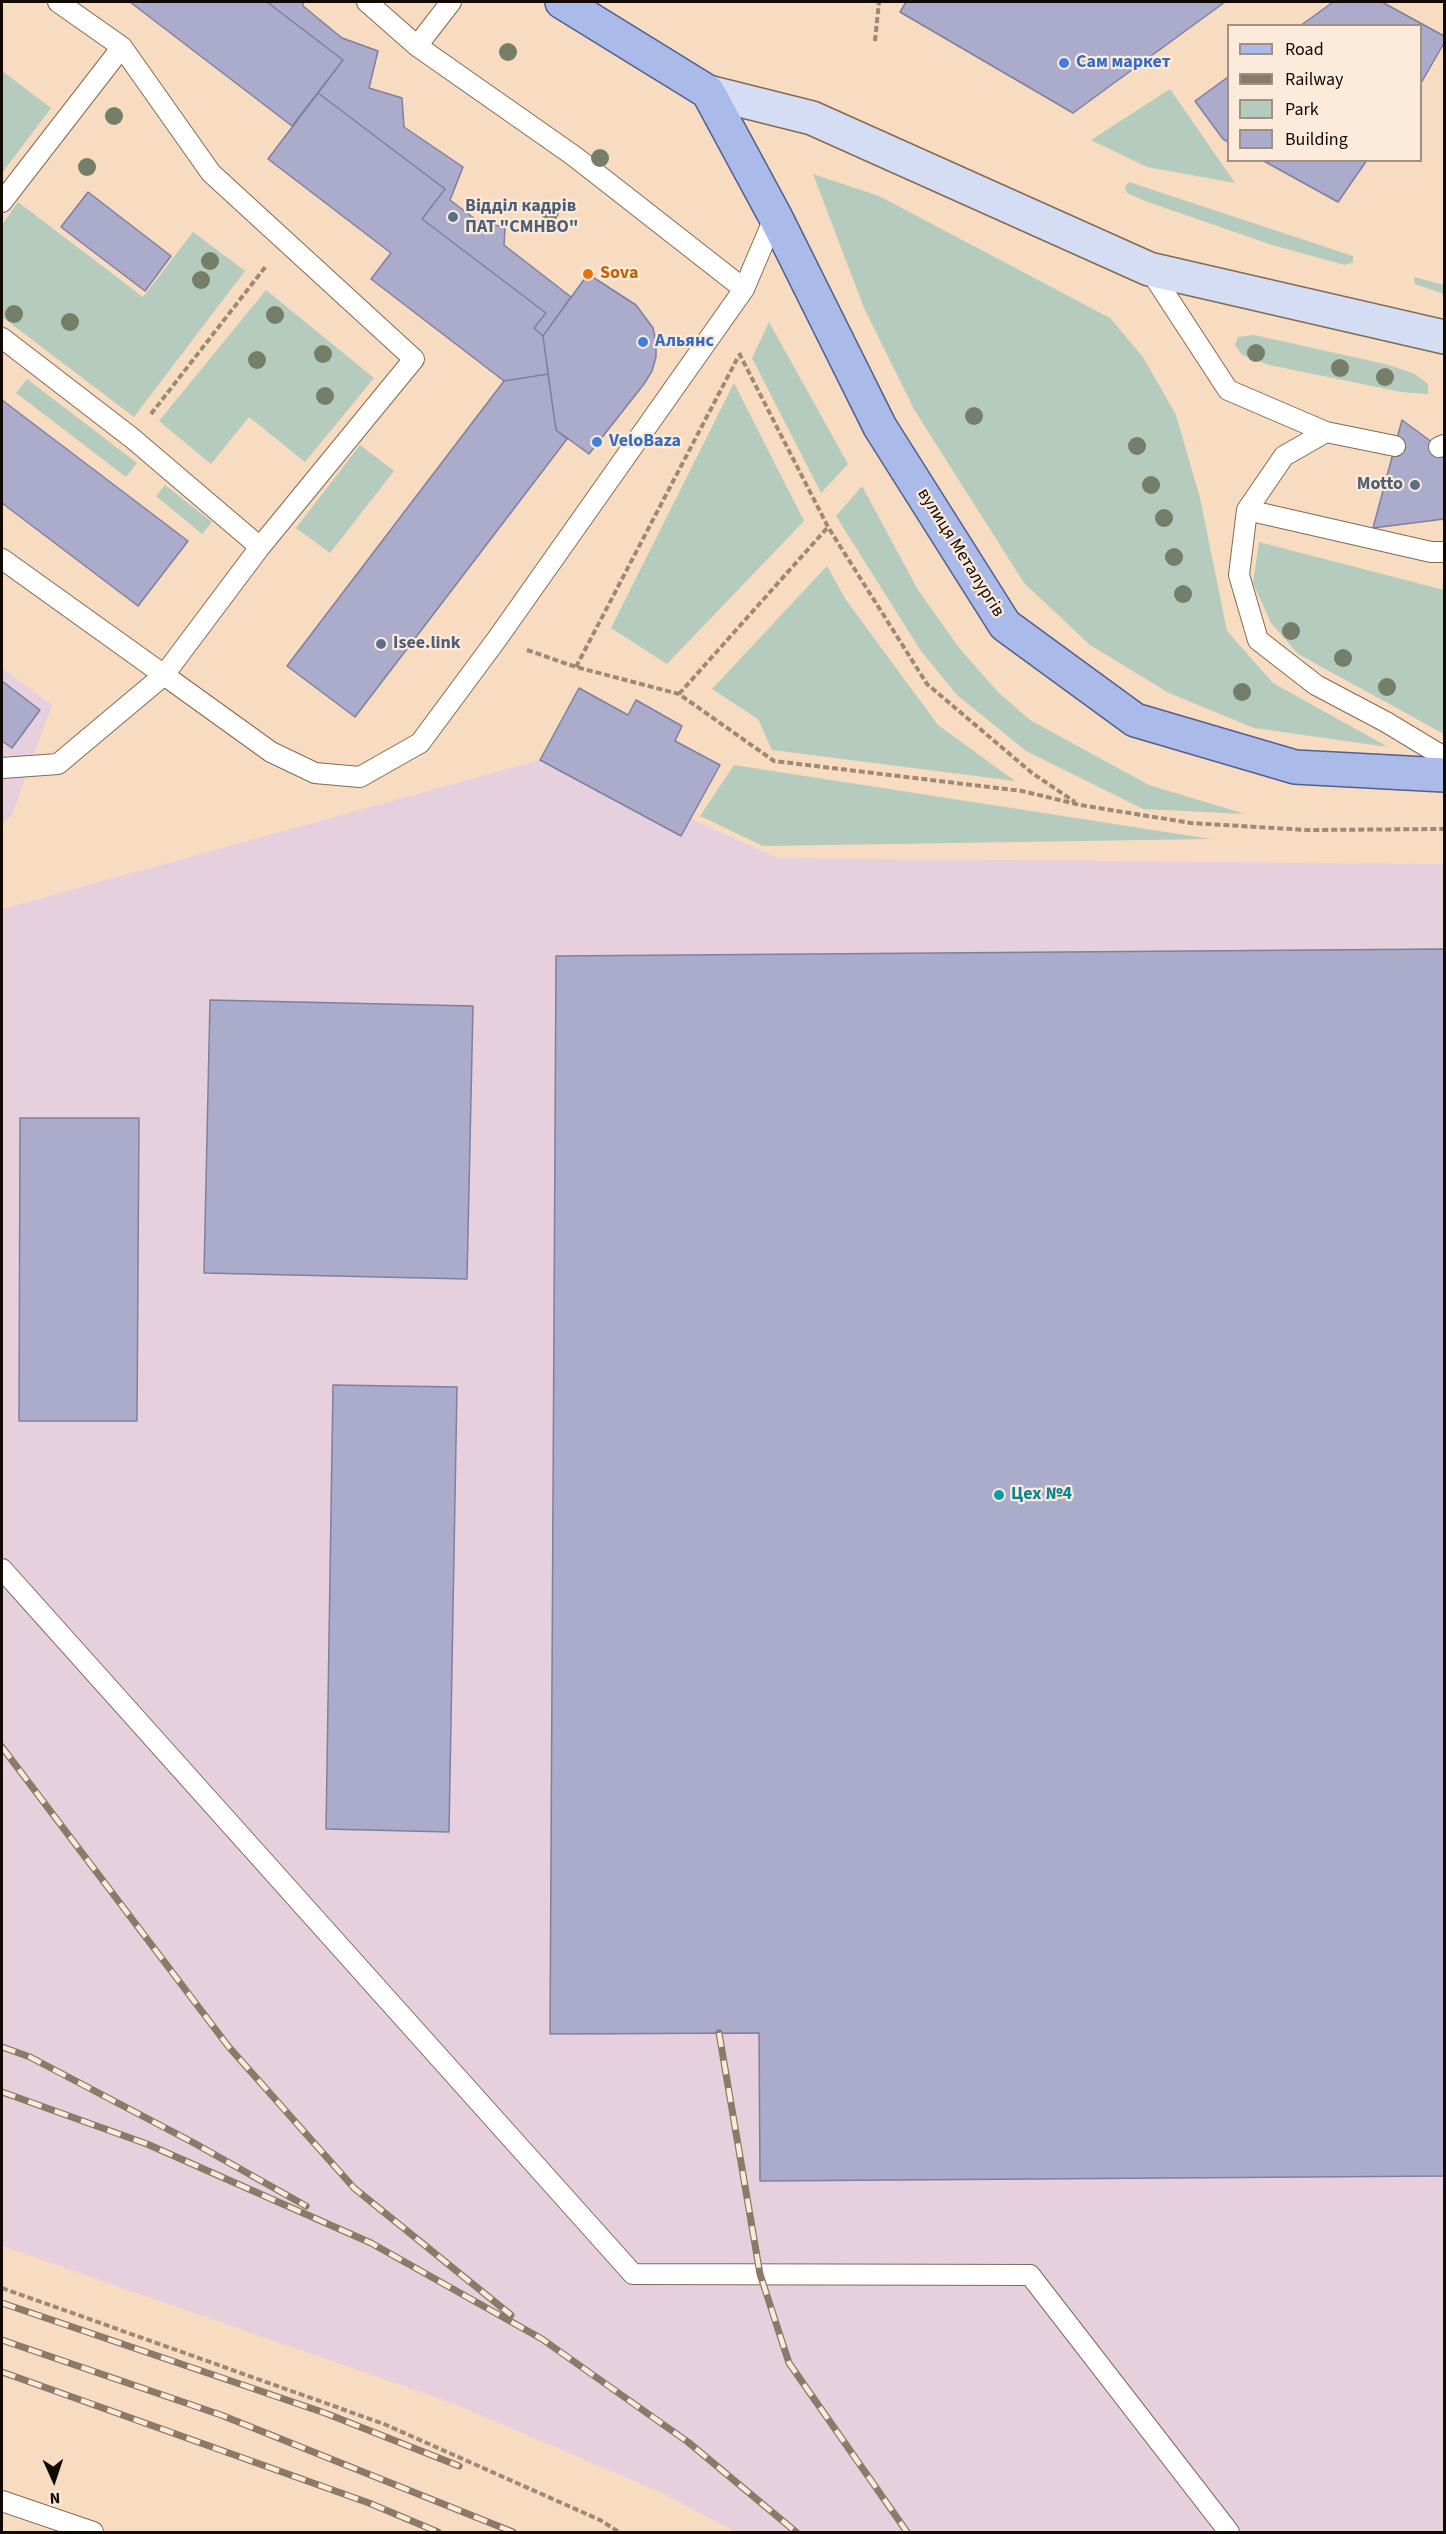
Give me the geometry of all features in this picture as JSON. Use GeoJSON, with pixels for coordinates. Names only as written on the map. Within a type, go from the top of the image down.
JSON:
{"type":"FeatureCollection","features":[{"type":"Feature","properties":{"kind":"main road","name":"вулиця Металургів"},"geometry":{"type":"LineString","coordinates":[[562,2],[708,92],[812,118],[1149,269],[1444,337]]}},
{"type":"Feature","properties":{"kind":"main road","name":"вулиця Металургів"},"geometry":{"type":"LineString","coordinates":[[708,92],[775,216],[880,427],[1005,625],[1135,720],[1295,766],[1444,775]]}},
{"type":"Feature","properties":{"kind":"lane"},"geometry":{"type":"LineString","coordinates":[[2,768],[58,764],[164,675],[260,547],[414,359],[211,173],[122,47],[58,2]]}},
{"type":"Feature","properties":{"kind":"lane"},"geometry":{"type":"LineString","coordinates":[[367,2],[417,46],[574,156],[744,289]]}},
{"type":"Feature","properties":{"kind":"lane"},"geometry":{"type":"LineString","coordinates":[[417,46],[451,2]]}},
{"type":"Feature","properties":{"kind":"lane"},"geometry":{"type":"LineString","coordinates":[[2,202],[122,47]]}},
{"type":"Feature","properties":{"kind":"lane"},"geometry":{"type":"LineString","coordinates":[[2,559],[271,752],[315,773],[360,777],[420,743],[744,289],[775,216]]}},
{"type":"Feature","properties":{"kind":"lane"},"geometry":{"type":"LineString","coordinates":[[1149,269],[1228,390],[1326,432],[1395,446]]}},
{"type":"Feature","properties":{"kind":"lane"},"geometry":{"type":"LineString","coordinates":[[2,338],[132,438],[260,547]]}},
{"type":"Feature","properties":{"kind":"lane"},"geometry":{"type":"LineString","coordinates":[[1326,432],[1284,456],[1247,510],[1239,575],[1258,640],[1316,685],[1386,722],[1444,757]]}},
{"type":"Feature","properties":{"kind":"lane"},"geometry":{"type":"LineString","coordinates":[[1247,510],[1431,552],[1444,552]]}},
{"type":"Feature","properties":{"kind":"lane"},"geometry":{"type":"LineString","coordinates":[[2,1569],[633,2274],[1030,2275],[1229,2532]]}},
{"type":"Feature","properties":{"kind":"lane"},"geometry":{"type":"LineString","coordinates":[[2,2500],[93,2532]]}},
{"type":"Feature","properties":{"kind":"path"},"geometry":{"type":"LineString","coordinates":[[875,41],[879,2]]}},
{"type":"Feature","properties":{"kind":"path"},"geometry":{"type":"LineString","coordinates":[[132,438],[285,243]]}},
{"type":"Feature","properties":{"kind":"path"},"geometry":{"type":"LineString","coordinates":[[576,667],[739,354],[744,289]]}},
{"type":"Feature","properties":{"kind":"path"},"geometry":{"type":"LineString","coordinates":[[739,354],[828,527],[927,684],[1032,773],[1080,805]]}},
{"type":"Feature","properties":{"kind":"path"},"geometry":{"type":"LineString","coordinates":[[680,694],[828,527]]}},
{"type":"Feature","properties":{"kind":"path"},"geometry":{"type":"LineString","coordinates":[[496,639],[576,667],[680,694],[774,761],[1022,791],[1080,805],[1203,824],[1307,830],[1444,829]]}},
{"type":"Feature","properties":{"kind":"path"},"geometry":{"type":"LineString","coordinates":[[2,2288],[384,2424],[600,2520],[619,2532]]}},
{"type":"Feature","properties":{"kind":"shaded area"},"geometry":{"type":"Polygon","coordinates":[[[2,668],[52,705],[12,815],[2,825],[2,668]]]}},
{"type":"Feature","properties":{"kind":"shaded area"},"geometry":{"type":"Polygon","coordinates":[[[540,760],[681,836],[691,819],[778,858],[1444,864],[1444,2532],[736,2532],[660,2492],[455,2404],[2,2246],[2,909],[540,760]]]}},
{"type":"Feature","properties":{"kind":"green space"},"geometry":{"type":"Polygon","coordinates":[[[2,71],[51,108],[2,173],[2,71]]]}},
{"type":"Feature","properties":{"kind":"green space"},"geometry":{"type":"Polygon","coordinates":[[[1170,89],[1235,183],[1147,167],[1091,140],[1170,89]]]}},
{"type":"Feature","properties":{"kind":"green space"},"geometry":{"type":"Polygon","coordinates":[[[813,174],[879,196],[1110,318],[1143,357],[1176,415],[1200,498],[1227,631],[1273,683],[1388,747],[1254,728],[1169,693],[1090,645],[1024,583],[915,411],[864,308],[813,174]]]}},
{"type":"Feature","properties":{"kind":"green space"},"geometry":{"type":"Polygon","coordinates":[[[1129,182],[1353,256],[1353,262],[1345,265],[1272,245],[1145,201],[1127,193],[1125,187],[1129,182]]]}},
{"type":"Feature","properties":{"kind":"green space"},"geometry":{"type":"Polygon","coordinates":[[[18,202],[143,297],[193,232],[245,271],[134,417],[2,317],[2,225],[18,202]]]}},
{"type":"Feature","properties":{"kind":"green space"},"geometry":{"type":"Polygon","coordinates":[[[1414,277],[1444,285],[1444,294],[1415,284],[1414,277]]]}},
{"type":"Feature","properties":{"kind":"green space"},"geometry":{"type":"Polygon","coordinates":[[[266,290],[374,378],[305,462],[249,417],[211,464],[159,421],[266,290]]]}},
{"type":"Feature","properties":{"kind":"green space"},"geometry":{"type":"Polygon","coordinates":[[[769,322],[848,464],[821,493],[752,358],[769,322]]]}},
{"type":"Feature","properties":{"kind":"green space"},"geometry":{"type":"Polygon","coordinates":[[[1254,335],[1389,365],[1415,374],[1428,384],[1428,394],[1401,392],[1269,365],[1242,355],[1235,345],[1238,337],[1254,335]]]}},
{"type":"Feature","properties":{"kind":"green space"},"geometry":{"type":"Polygon","coordinates":[[[27,379],[137,463],[126,477],[16,393],[27,379]]]}},
{"type":"Feature","properties":{"kind":"green space"},"geometry":{"type":"Polygon","coordinates":[[[734,383],[804,521],[667,664],[611,628],[734,383]]]}},
{"type":"Feature","properties":{"kind":"green space"},"geometry":{"type":"Polygon","coordinates":[[[360,445],[394,471],[330,553],[296,528],[360,445]]]}},
{"type":"Feature","properties":{"kind":"green space"},"geometry":{"type":"Polygon","coordinates":[[[165,485],[212,522],[202,534],[156,496],[165,485]]]}},
{"type":"Feature","properties":{"kind":"green space"},"geometry":{"type":"Polygon","coordinates":[[[862,486],[918,590],[960,649],[998,692],[1030,720],[1149,785],[1245,814],[1143,809],[1026,751],[957,695],[921,651],[836,516],[862,486]]]}},
{"type":"Feature","properties":{"kind":"green space"},"geometry":{"type":"Polygon","coordinates":[[[1259,542],[1444,590],[1444,734],[1298,654],[1271,623],[1253,583],[1259,542]]]}},
{"type":"Feature","properties":{"kind":"green space"},"geometry":{"type":"Polygon","coordinates":[[[827,566],[846,600],[938,725],[1015,781],[772,750],[758,719],[712,689],[827,566]]]}},
{"type":"Feature","properties":{"kind":"green space"},"geometry":{"type":"Polygon","coordinates":[[[734,765],[1211,839],[763,846],[700,816],[734,765]]]}},
{"type":"Feature","properties":{"kind":"building"},"geometry":{"type":"Polygon","coordinates":[[[130,2],[267,2],[343,60],[292,126],[130,2]]]}},
{"type":"Feature","properties":{"kind":"building"},"geometry":{"type":"Polygon","coordinates":[[[267,2],[303,2],[303,6],[342,38],[378,51],[369,88],[402,98],[404,127],[463,167],[450,200],[475,219],[505,228],[504,245],[571,297],[543,336],[534,328],[546,313],[422,219],[445,189],[318,93],[343,60],[267,2]]]}},
{"type":"Feature","properties":{"kind":"building","name":"Сам маркет"},"geometry":{"type":"Polygon","coordinates":[[[906,2],[1225,2],[1073,113],[900,12],[906,2]]]}},
{"type":"Feature","properties":{"kind":"building"},"geometry":{"type":"Polygon","coordinates":[[[1333,2],[1382,2],[1444,36],[1444,43],[1422,82],[1422,24],[1303,24],[1333,2]]]}},
{"type":"Feature","properties":{"kind":"building"},"geometry":{"type":"Polygon","coordinates":[[[1227,78],[1227,141],[1223,139],[1195,101],[1227,78]]]}},
{"type":"Feature","properties":{"kind":"building"},"geometry":{"type":"Polygon","coordinates":[[[318,93],[445,189],[422,219],[546,313],[534,328],[543,336],[548,374],[504,381],[371,279],[391,253],[268,159],[318,93]]]}},
{"type":"Feature","properties":{"kind":"building"},"geometry":{"type":"Polygon","coordinates":[[[1266,162],[1366,162],[1338,202],[1266,162]]]}},
{"type":"Feature","properties":{"kind":"building"},"geometry":{"type":"Polygon","coordinates":[[[88,192],[171,256],[145,291],[61,227],[88,192]]]}},
{"type":"Feature","properties":{"kind":"building"},"geometry":{"type":"Polygon","coordinates":[[[588,274],[636,305],[653,328],[656,342],[656,357],[652,371],[589,454],[556,430],[543,336],[588,274]]]}},
{"type":"Feature","properties":{"kind":"building"},"geometry":{"type":"Polygon","coordinates":[[[548,374],[556,430],[567,439],[355,717],[287,666],[504,381],[548,374]]]}},
{"type":"Feature","properties":{"kind":"building"},"geometry":{"type":"Polygon","coordinates":[[[2,400],[188,541],[138,606],[2,503],[2,400]]]}},
{"type":"Feature","properties":{"kind":"building","name":"Motto"},"geometry":{"type":"Polygon","coordinates":[[[1402,420],[1444,451],[1444,519],[1373,528],[1402,420]]]}},
{"type":"Feature","properties":{"kind":"building"},"geometry":{"type":"Polygon","coordinates":[[[2,681],[40,710],[12,748],[2,741],[2,681]]]}},
{"type":"Feature","properties":{"kind":"building"},"geometry":{"type":"Polygon","coordinates":[[[579,688],[628,715],[636,700],[682,726],[675,741],[720,765],[681,836],[540,760],[579,688]]]}},
{"type":"Feature","properties":{"kind":"building","name":"Цех №4"},"geometry":{"type":"Polygon","coordinates":[[[1444,949],[1444,2176],[760,2181],[759,2033],[550,2034],[556,956],[1444,949]]]}},
{"type":"Feature","properties":{"kind":"building"},"geometry":{"type":"Polygon","coordinates":[[[210,1000],[473,1006],[467,1279],[204,1273],[210,1000]]]}},
{"type":"Feature","properties":{"kind":"building"},"geometry":{"type":"Polygon","coordinates":[[[20,1118],[139,1118],[137,1421],[19,1421],[20,1118]]]}},
{"type":"Feature","properties":{"kind":"building"},"geometry":{"type":"Polygon","coordinates":[[[333,1385],[457,1387],[449,1832],[326,1829],[333,1385]]]}},
{"type":"Feature","properties":{"kind":"railway"},"geometry":{"type":"LineString","coordinates":[[2,1747],[228,2046],[354,2188],[511,2315]]}},
{"type":"Feature","properties":{"kind":"railway"},"geometry":{"type":"LineString","coordinates":[[719,2033],[760,2274],[789,2363],[907,2532]]}},
{"type":"Feature","properties":{"kind":"railway"},"geometry":{"type":"LineString","coordinates":[[2,2047],[30,2057],[194,2143],[306,2206]]}},
{"type":"Feature","properties":{"kind":"railway"},"geometry":{"type":"LineString","coordinates":[[2,2092],[147,2144],[371,2243],[542,2339],[688,2442],[796,2532]]}},
{"type":"Feature","properties":{"kind":"railway"},"geometry":{"type":"LineString","coordinates":[[2,2303],[325,2413],[459,2466]]}},
{"type":"Feature","properties":{"kind":"railway"},"geometry":{"type":"LineString","coordinates":[[2,2340],[221,2415],[513,2532]]}},
{"type":"Feature","properties":{"kind":"railway"},"geometry":{"type":"LineString","coordinates":[[2,2372],[369,2503],[438,2532]]}},
{"type":"Feature","properties":{"kind":"place","name":"Сам маркет"},"geometry":{"type":"Point","coordinates":[1064,63]}},
{"type":"Feature","properties":{"kind":"place","name":"Відділ кадрів ПАТ \"СМНВО\""},"geometry":{"type":"Point","coordinates":[453,217]}},
{"type":"Feature","properties":{"kind":"place","name":"Sova"},"geometry":{"type":"Point","coordinates":[588,274]}},
{"type":"Feature","properties":{"kind":"place","name":"Альянс"},"geometry":{"type":"Point","coordinates":[643,342]}},
{"type":"Feature","properties":{"kind":"place","name":"VeloBaza"},"geometry":{"type":"Point","coordinates":[597,442]}},
{"type":"Feature","properties":{"kind":"place","name":"Motto"},"geometry":{"type":"Point","coordinates":[1415,485]}},
{"type":"Feature","properties":{"kind":"place","name":"Isee.link"},"geometry":{"type":"Point","coordinates":[381,644]}},
{"type":"Feature","properties":{"kind":"place","name":"Цех №4"},"geometry":{"type":"Point","coordinates":[999,1495]}}]}
